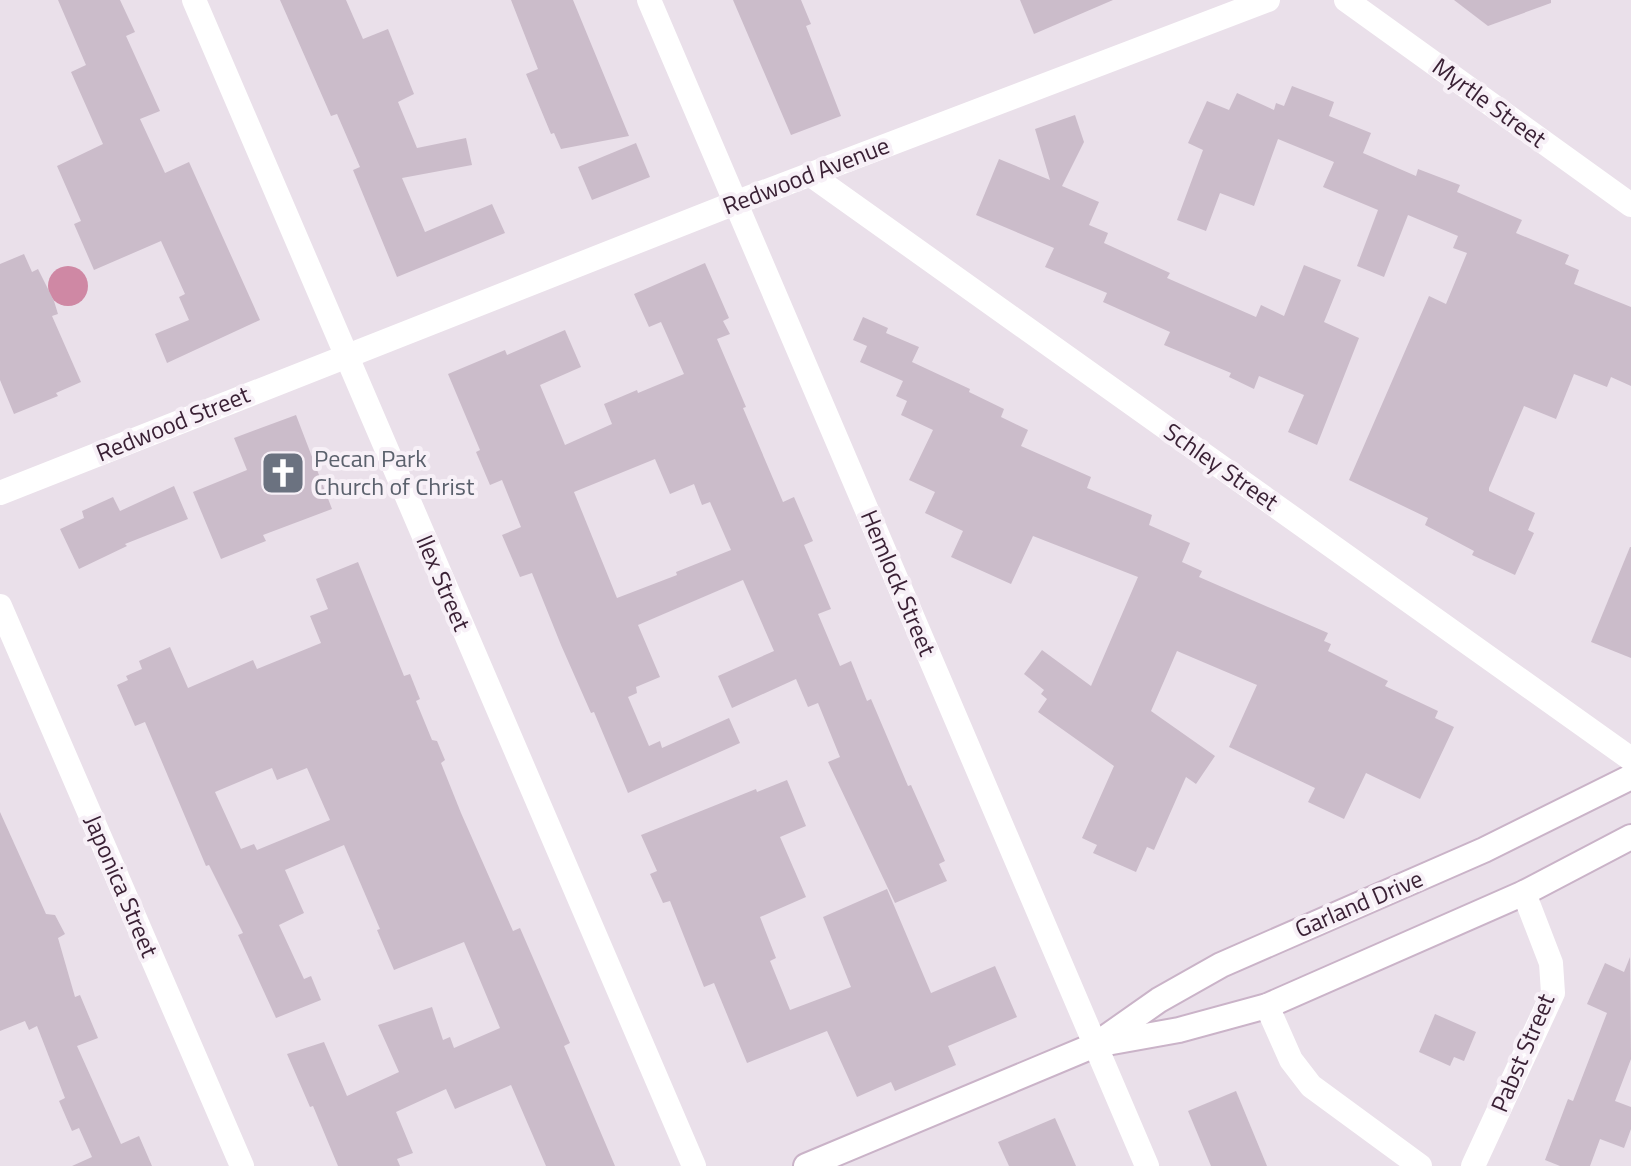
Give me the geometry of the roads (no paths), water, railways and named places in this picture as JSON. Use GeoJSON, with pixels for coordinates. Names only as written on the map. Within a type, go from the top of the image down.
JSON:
{"type":"FeatureCollection","features":[{"type":"Feature","properties":{"kind":"street","name":"Ilex Street"},"geometry":{"type":"LineString","coordinates":[[194,0],[694,1166]]}},
{"type":"Feature","properties":{"kind":"street","name":"Hemlock Street"},"geometry":{"type":"LineString","coordinates":[[649,0],[1147,1166]]}},
{"type":"Feature","properties":{"kind":"street","name":"Redwood Avenue"},"geometry":{"type":"LineString","coordinates":[[345,355],[1268,0]]}},
{"type":"Feature","properties":{"kind":"street","name":"Myrtle Street"},"geometry":{"type":"LineString","coordinates":[[1346,0],[1631,205]]}},
{"type":"Feature","properties":{"kind":"street","name":"Schley Street"},"geometry":{"type":"LineString","coordinates":[[811,175],[1631,759]]}},
{"type":"Feature","properties":{"kind":"street","name":"Redwood Street"},"geometry":{"type":"LineString","coordinates":[[0,493],[345,355]]}},
{"type":"Feature","properties":{"kind":"street","name":"Japonica Street"},"geometry":{"type":"LineString","coordinates":[[0,606],[242,1166]]}},
{"type":"Feature","properties":{"kind":"street","name":"Garland Drive"},"geometry":{"type":"LineString","coordinates":[[806,1166],[1095,1045],[1159,1000],[1221,965],[1484,850],[1631,777]]}},
{"type":"Feature","properties":{"kind":"street","name":"Garland Drive"},"geometry":{"type":"LineString","coordinates":[[1095,1045],[1179,1030],[1267,1006],[1524,893],[1631,837]]}},
{"type":"Feature","properties":{"kind":"street","name":"Pabst Street"},"geometry":{"type":"LineString","coordinates":[[1473,1166],[1553,993],[1551,963],[1524,893]]}},
{"type":"Feature","properties":{"kind":"street"},"geometry":{"type":"LineString","coordinates":[[1267,1006],[1291,1060],[1311,1086],[1420,1166]]}},
{"type":"Feature","properties":{"kind":"place","name":"Pecan Park Church of Christ"},"geometry":{"type":"Point","coordinates":[283,473]}}]}
